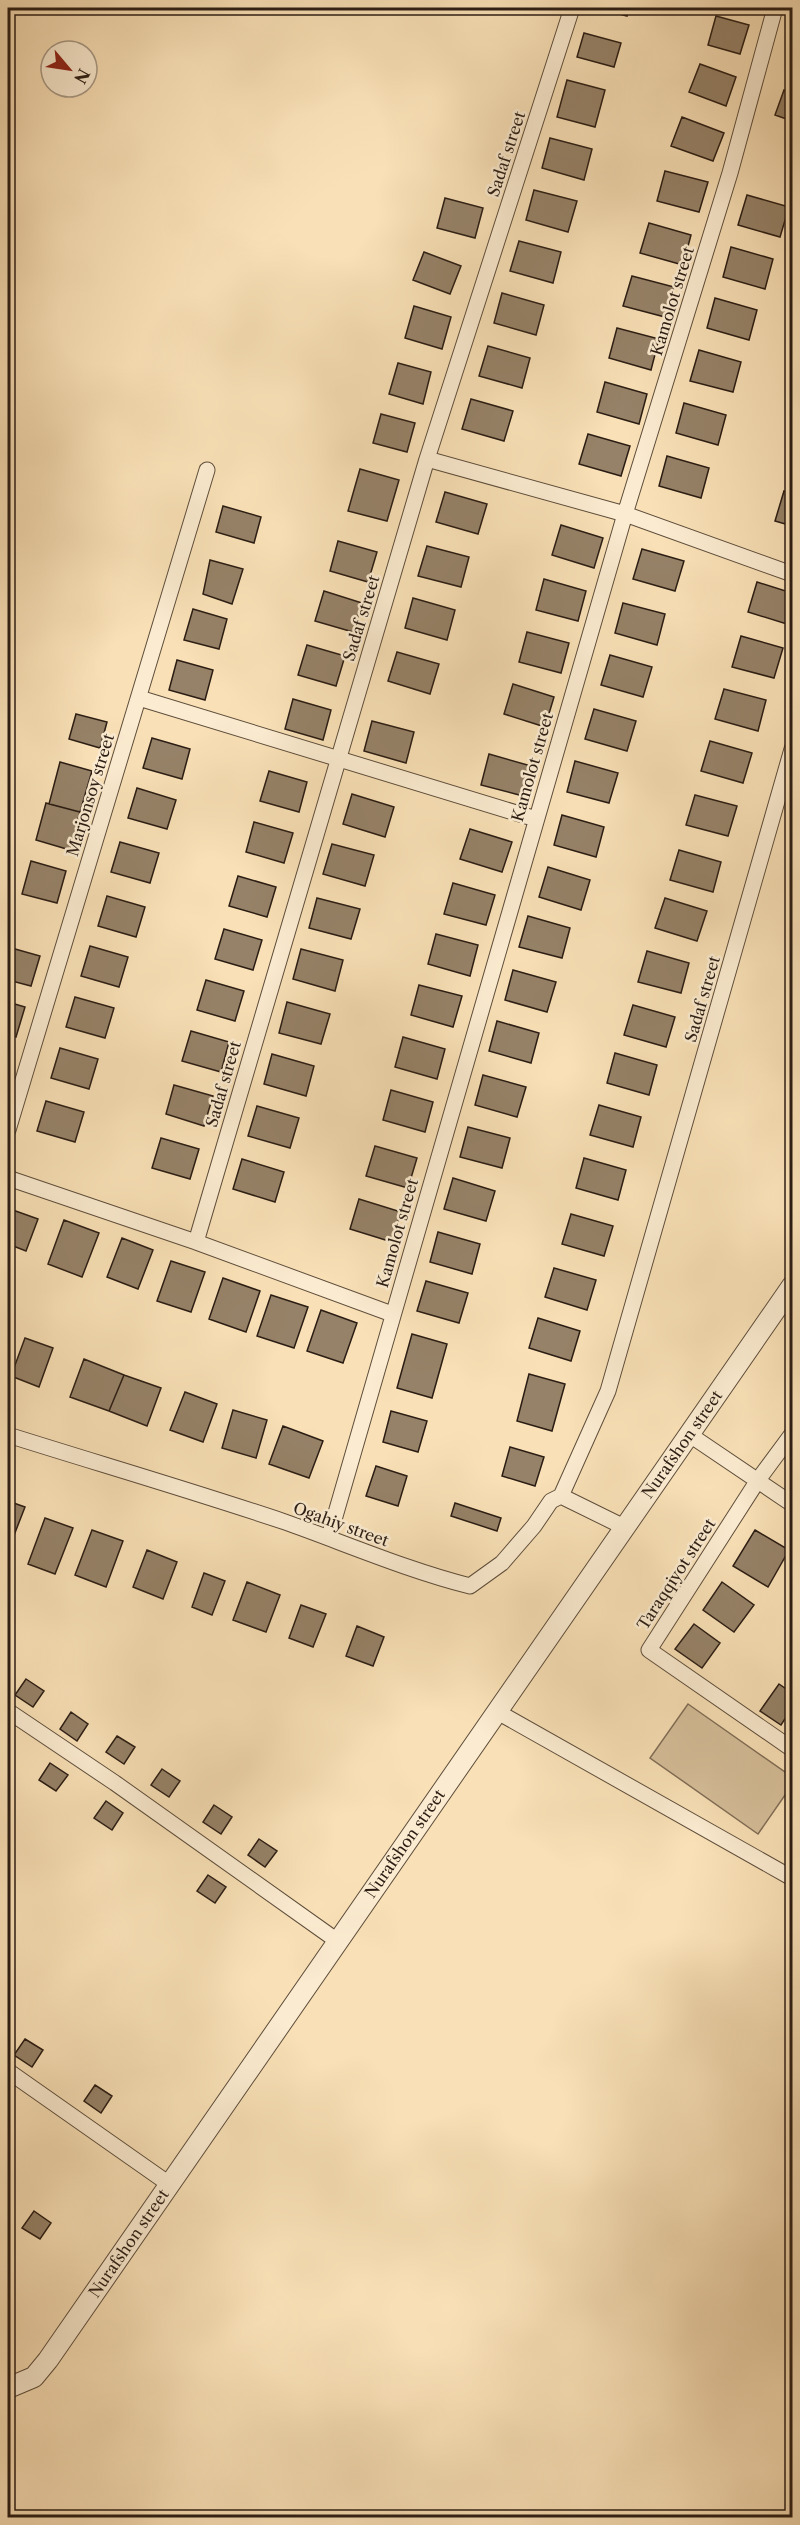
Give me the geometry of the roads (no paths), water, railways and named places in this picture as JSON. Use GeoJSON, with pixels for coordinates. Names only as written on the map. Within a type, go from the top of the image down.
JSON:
{"type":"FeatureCollection","features":[{"type":"Feature","properties":{"kind":"street","name":"Sadaf street"},"geometry":{"type":"LineString","coordinates":[[196,1242],[427,459],[572,8]]}},
{"type":"Feature","properties":{"kind":"street","name":"Kamolot street"},"geometry":{"type":"LineString","coordinates":[[329,1537],[625,514],[730,173],[775,8]]}},
{"type":"Feature","properties":{"kind":"street"},"geometry":{"type":"LineString","coordinates":[[427,459],[625,514],[792,574]]}},
{"type":"Feature","properties":{"kind":"street","name":"Marjonsoy street"},"geometry":{"type":"LineString","coordinates":[[8,1130],[207,470]]}},
{"type":"Feature","properties":{"kind":"street"},"geometry":{"type":"LineString","coordinates":[[139,698],[536,819]]}},
{"type":"Feature","properties":{"kind":"street","name":"Sadaf street"},"geometry":{"type":"LineString","coordinates":[[561,1496],[608,1391],[792,749]]}},
{"type":"Feature","properties":{"kind":"street"},"geometry":{"type":"LineString","coordinates":[[8,1178],[196,1242],[392,1314]]}},
{"type":"Feature","properties":{"kind":"street","name":"Nurafshon street"},"geometry":{"type":"LineString","coordinates":[[8,2388],[34,2377],[791,1290]]}},
{"type":"Feature","properties":{"kind":"street","name":"Taraqqiyot street"},"geometry":{"type":"LineString","coordinates":[[792,1434],[758,1480],[649,1650],[792,1749]]}},
{"type":"Feature","properties":{"kind":"street","name":"Ogahiy street"},"geometry":{"type":"LineString","coordinates":[[8,1435],[329,1537],[425,1575],[470,1586],[502,1563],[534,1526],[551,1501],[561,1496]]}},
{"type":"Feature","properties":{"kind":"street"},"geometry":{"type":"LineString","coordinates":[[690,1435],[792,1504]]}},
{"type":"Feature","properties":{"kind":"street"},"geometry":{"type":"LineString","coordinates":[[561,1496],[626,1528]]}},
{"type":"Feature","properties":{"kind":"street"},"geometry":{"type":"LineString","coordinates":[[8,1711],[115,1783],[336,1941]]}},
{"type":"Feature","properties":{"kind":"street"},"geometry":{"type":"LineString","coordinates":[[496,1711],[792,1878]]}},
{"type":"Feature","properties":{"kind":"street"},"geometry":{"type":"LineString","coordinates":[[8,2071],[169,2184]]}}]}
